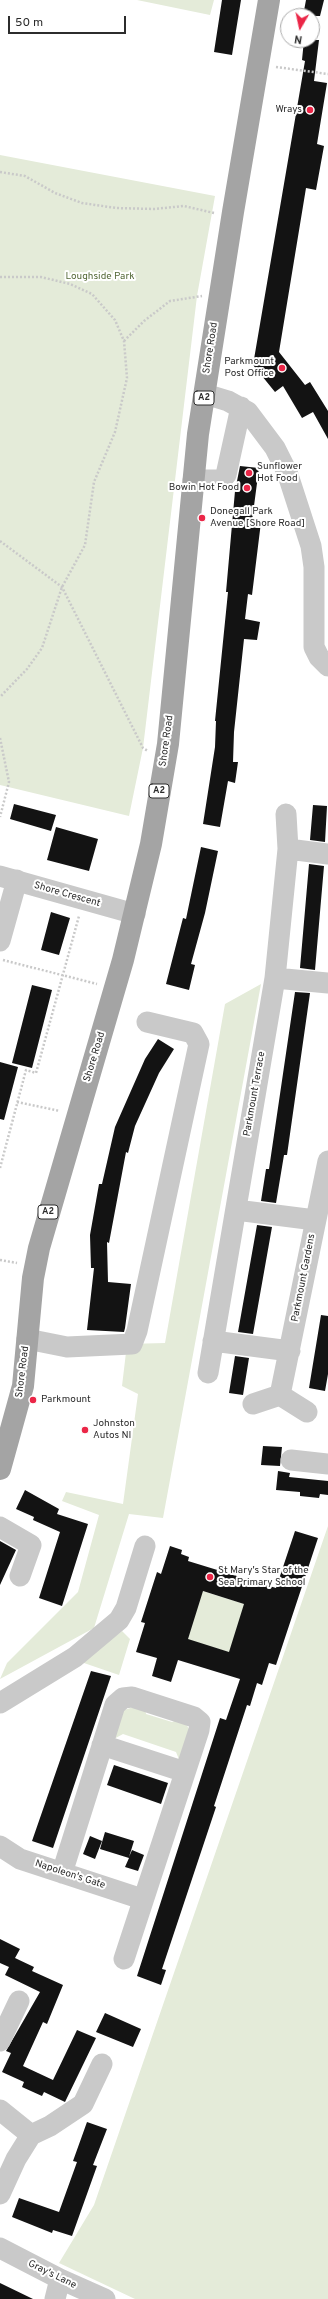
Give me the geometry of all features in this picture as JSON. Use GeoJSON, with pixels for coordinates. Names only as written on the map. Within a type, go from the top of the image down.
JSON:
{"type":"FeatureCollection","features":[{"type":"Feature","properties":{"kind":"main road","name":"Shore Road"},"geometry":{"type":"LineString","coordinates":[[0,1470],[23,1386],[33,1278],[39,1248],[115,988],[135,914],[151,844],[165,759],[193,480],[205,394],[233,212],[269,0]]}},
{"type":"Feature","properties":{"kind":"street"},"geometry":{"type":"LineString","coordinates":[[205,394],[228,401],[248,412],[276,448],[296,493],[311,546],[314,567],[314,646],[319,657],[328,666]]}},
{"type":"Feature","properties":{"kind":"street"},"geometry":{"type":"LineString","coordinates":[[193,480],[220,480],[226,475],[241,407]]}},
{"type":"Feature","properties":{"kind":"street","name":"Parkmount Terrace"},"geometry":{"type":"LineString","coordinates":[[208,1373],[275,978],[288,849],[286,814]]}},
{"type":"Feature","properties":{"kind":"street"},"geometry":{"type":"LineString","coordinates":[[288,849],[328,854]]}},
{"type":"Feature","properties":{"kind":"street"},"geometry":{"type":"LineString","coordinates":[[0,941],[8,878]]}},
{"type":"Feature","properties":{"kind":"street","name":"Shore Crescent"},"geometry":{"type":"LineString","coordinates":[[8,878],[135,914]]}},
{"type":"Feature","properties":{"kind":"street"},"geometry":{"type":"LineString","coordinates":[[275,978],[328,983]]}},
{"type":"Feature","properties":{"kind":"street"},"geometry":{"type":"LineString","coordinates":[[27,1339],[67,1347],[132,1344],[137,1331],[199,1044],[194,1033],[147,1022]]}},
{"type":"Feature","properties":{"kind":"street","name":"Parkmount Gardens"},"geometry":{"type":"LineString","coordinates":[[280,1395],[328,1161]]}},
{"type":"Feature","properties":{"kind":"street"},"geometry":{"type":"LineString","coordinates":[[236,1210],[315,1220]]}},
{"type":"Feature","properties":{"kind":"street"},"geometry":{"type":"LineString","coordinates":[[213,1342],[290,1351]]}},
{"type":"Feature","properties":{"kind":"street"},"geometry":{"type":"LineString","coordinates":[[253,1404],[280,1395],[307,1412]]}},
{"type":"Feature","properties":{"kind":"street"},"geometry":{"type":"LineString","coordinates":[[291,1460],[328,1464]]}},
{"type":"Feature","properties":{"kind":"street"},"geometry":{"type":"LineString","coordinates":[[0,1527],[31,1545],[20,1576]]}},
{"type":"Feature","properties":{"kind":"street"},"geometry":{"type":"LineString","coordinates":[[0,1703],[75,1657],[119,1620],[126,1608],[145,1546]]}},
{"type":"Feature","properties":{"kind":"street"},"geometry":{"type":"LineString","coordinates":[[62,1872],[114,1705],[122,1698],[132,1697],[194,1717],[200,1722],[199,1730],[142,1899],[124,1959]]}},
{"type":"Feature","properties":{"kind":"street"},"geometry":{"type":"LineString","coordinates":[[102,1745],[185,1772]]}},
{"type":"Feature","properties":{"kind":"street","name":"Napoleon's Gate"},"geometry":{"type":"LineString","coordinates":[[0,1846],[20,1859],[142,1899]]}},
{"type":"Feature","properties":{"kind":"street"},"geometry":{"type":"LineString","coordinates":[[0,2041],[19,2001]]}},
{"type":"Feature","properties":{"kind":"street"},"geometry":{"type":"LineString","coordinates":[[0,2194],[16,2159],[31,2135],[50,2126],[83,2104],[102,2064]]}},
{"type":"Feature","properties":{"kind":"street"},"geometry":{"type":"LineString","coordinates":[[0,2110],[31,2135]]}},
{"type":"Feature","properties":{"kind":"street","name":"Gray's Lane"},"geometry":{"type":"LineString","coordinates":[[0,2248],[60,2279],[105,2299]]}},
{"type":"Feature","properties":{"kind":"street"},"geometry":{"type":"LineString","coordinates":[[55,2299],[60,2279]]}},
{"type":"Feature","properties":{"kind":"path"},"geometry":{"type":"LineString","coordinates":[[276,68],[328,74]]}},
{"type":"Feature","properties":{"kind":"path"},"geometry":{"type":"LineString","coordinates":[[0,172],[25,176],[55,193],[82,203],[116,208],[154,209],[184,206],[211,213],[233,212]]}},
{"type":"Feature","properties":{"kind":"path"},"geometry":{"type":"LineString","coordinates":[[0,277],[41,277],[70,284],[92,294],[115,320],[124,341],[127,378],[115,432],[94,482],[86,545],[62,587],[42,648],[27,669],[0,697]]}},
{"type":"Feature","properties":{"kind":"path"},"geometry":{"type":"LineString","coordinates":[[124,341],[144,321],[170,301],[203,296]]}},
{"type":"Feature","properties":{"kind":"path"},"geometry":{"type":"LineString","coordinates":[[0,541],[62,587],[143,748],[165,759]]}},
{"type":"Feature","properties":{"kind":"path"},"geometry":{"type":"LineString","coordinates":[[0,738],[10,782],[0,818]]}},
{"type":"Feature","properties":{"kind":"path"},"geometry":{"type":"LineString","coordinates":[[0,1168],[26,1070],[36,1072],[83,900]]}},
{"type":"Feature","properties":{"kind":"path"},"geometry":{"type":"LineString","coordinates":[[0,959],[115,988]]}},
{"type":"Feature","properties":{"kind":"path"},"geometry":{"type":"LineString","coordinates":[[17,1102],[78,1115]]}},
{"type":"Feature","properties":{"kind":"green space"},"geometry":{"type":"Polygon","coordinates":[[[137,0],[214,0],[210,15],[137,0]]]}},
{"type":"Feature","properties":{"kind":"green space","name":"Loughside Park"},"geometry":{"type":"Polygon","coordinates":[[[0,155],[215,196],[197,296],[143,748],[129,816],[0,785],[0,155]]]}},
{"type":"Feature","properties":{"kind":"green space"},"geometry":{"type":"Polygon","coordinates":[[[261,984],[163,1518],[129,1514],[94,1628],[0,1679],[7,1663],[78,1592],[99,1515],[62,1501],[66,1492],[123,1504],[138,1394],[122,1386],[127,1344],[165,1343],[225,1004],[261,984]]]}},
{"type":"Feature","properties":{"kind":"green space"},"geometry":{"type":"Polygon","coordinates":[[[328,1526],[328,2299],[135,2299],[59,2263],[94,2205],[328,1526]]]}},
{"type":"Feature","properties":{"kind":"green space"},"geometry":{"type":"Polygon","coordinates":[[[183,1585],[264,1610],[251,1659],[166,1633],[183,1585]]]}},
{"type":"Feature","properties":{"kind":"green space"},"geometry":{"type":"Polygon","coordinates":[[[122,1631],[130,1639],[119,1675],[81,1662],[122,1631]]]}},
{"type":"Feature","properties":{"kind":"green space"},"geometry":{"type":"Polygon","coordinates":[[[137,1706],[145,1708],[146,1714],[172,1722],[177,1720],[184,1722],[188,1727],[190,1731],[180,1762],[176,1752],[123,1734],[112,1740],[124,1710],[137,1706]]]}},
{"type":"Feature","properties":{"kind":"building"},"geometry":{"type":"Polygon","coordinates":[[[222,0],[241,0],[232,55],[214,52],[222,0]]]}},
{"type":"Feature","properties":{"kind":"building"},"geometry":{"type":"Polygon","coordinates":[[[306,0],[324,0],[320,16],[320,8],[304,8],[306,0]]]}},
{"type":"Feature","properties":{"kind":"building"},"geometry":{"type":"Polygon","coordinates":[[[303,48],[318,48],[314,81],[327,83],[317,144],[324,146],[316,190],[306,188],[279,352],[305,385],[310,382],[328,411],[328,439],[313,412],[302,418],[283,386],[275,392],[253,365],[305,61],[302,60],[303,48]]]}},
{"type":"Feature","properties":{"kind":"building"},"geometry":{"type":"Polygon","coordinates":[[[240,466],[259,468],[252,521],[261,522],[252,595],[248,594],[245,619],[260,622],[257,640],[244,639],[234,732],[233,762],[238,762],[235,783],[228,781],[220,827],[203,824],[215,747],[215,721],[228,592],[226,592],[235,491],[240,466]]]}},
{"type":"Feature","properties":{"kind":"building"},"geometry":{"type":"Polygon","coordinates":[[[14,804],[56,815],[51,831],[10,819],[14,804]]]}},
{"type":"Feature","properties":{"kind":"building"},"geometry":{"type":"Polygon","coordinates":[[[313,805],[327,806],[325,842],[310,840],[313,805]]]}},
{"type":"Feature","properties":{"kind":"building"},"geometry":{"type":"Polygon","coordinates":[[[56,827],[98,839],[89,871],[47,860],[56,827]]]}},
{"type":"Feature","properties":{"kind":"building"},"geometry":{"type":"Polygon","coordinates":[[[201,847],[218,851],[205,913],[191,964],[195,965],[189,990],[166,984],[183,918],[186,919],[201,847]]]}},
{"type":"Feature","properties":{"kind":"building"},"geometry":{"type":"Polygon","coordinates":[[[309,864],[324,866],[315,970],[300,968],[309,864]]]}},
{"type":"Feature","properties":{"kind":"building"},"geometry":{"type":"Polygon","coordinates":[[[51,912],[70,918],[59,955],[41,950],[51,912]]]}},
{"type":"Feature","properties":{"kind":"building"},"geometry":{"type":"Polygon","coordinates":[[[32,985],[52,990],[32,1068],[12,1063],[32,985]]]}},
{"type":"Feature","properties":{"kind":"building"},"geometry":{"type":"Polygon","coordinates":[[[295,992],[310,993],[287,1155],[284,1155],[276,1203],[261,1201],[266,1169],[269,1169],[295,992]]]}},
{"type":"Feature","properties":{"kind":"building"},"geometry":{"type":"Polygon","coordinates":[[[158,1039],[174,1049],[159,1073],[135,1126],[128,1153],[126,1152],[109,1243],[107,1242],[108,1282],[131,1284],[125,1328],[124,1332],[87,1330],[94,1268],[91,1268],[90,1235],[99,1184],[102,1184],[115,1127],[145,1059],[158,1039]]]}},
{"type":"Feature","properties":{"kind":"building"},"geometry":{"type":"Polygon","coordinates":[[[0,1062],[18,1067],[4,1120],[0,1119],[0,1062]]]}},
{"type":"Feature","properties":{"kind":"building"},"geometry":{"type":"Polygon","coordinates":[[[257,1225],[272,1227],[253,1334],[238,1332],[257,1225]]]}},
{"type":"Feature","properties":{"kind":"building"},"geometry":{"type":"Polygon","coordinates":[[[321,1315],[328,1316],[328,1374],[325,1391],[309,1388],[321,1315]]]}},
{"type":"Feature","properties":{"kind":"building"},"geometry":{"type":"Polygon","coordinates":[[[235,1356],[249,1358],[243,1395],[229,1393],[235,1356]]]}},
{"type":"Feature","properties":{"kind":"building"},"geometry":{"type":"Polygon","coordinates":[[[263,1446],[282,1447],[280,1466],[261,1465],[263,1446]]]}},
{"type":"Feature","properties":{"kind":"building"},"geometry":{"type":"Polygon","coordinates":[[[278,1471],[290,1473],[289,1477],[328,1481],[328,1495],[320,1494],[319,1498],[300,1496],[300,1492],[276,1490],[278,1471]]]}},
{"type":"Feature","properties":{"kind":"building"},"geometry":{"type":"Polygon","coordinates":[[[25,1490],[59,1509],[57,1514],[88,1524],[62,1606],[39,1598],[60,1532],[33,1520],[34,1517],[16,1509],[25,1490]]]}},
{"type":"Feature","properties":{"kind":"building"},"geometry":{"type":"Polygon","coordinates":[[[295,1531],[318,1538],[276,1665],[269,1663],[262,1685],[257,1683],[250,1706],[247,1705],[214,1806],[216,1807],[162,1969],[166,1970],[161,1985],[137,1976],[220,1718],[226,1720],[240,1679],[178,1660],[171,1682],[152,1676],[157,1658],[136,1652],[145,1623],[141,1622],[157,1572],[161,1574],[170,1546],[182,1550],[181,1554],[189,1557],[188,1561],[276,1588],[295,1531]],[[203,1591],[188,1639],[229,1652],[244,1604],[203,1591]]]}},
{"type":"Feature","properties":{"kind":"building"},"geometry":{"type":"Polygon","coordinates":[[[0,1541],[16,1550],[0,1585],[0,1541]]]}},
{"type":"Feature","properties":{"kind":"building"},"geometry":{"type":"Polygon","coordinates":[[[91,1671],[111,1676],[53,1848],[32,1841],[91,1671]]]}},
{"type":"Feature","properties":{"kind":"building"},"geometry":{"type":"Polygon","coordinates":[[[114,1765],[168,1783],[161,1804],[107,1785],[114,1765]]]}},
{"type":"Feature","properties":{"kind":"building"},"geometry":{"type":"Polygon","coordinates":[[[105,1832],[134,1841],[129,1857],[132,1850],[144,1855],[138,1871],[125,1867],[129,1858],[100,1849],[105,1832]]]}},
{"type":"Feature","properties":{"kind":"building"},"geometry":{"type":"Polygon","coordinates":[[[90,1836],[102,1841],[95,1859],[83,1854],[90,1836]]]}},
{"type":"Feature","properties":{"kind":"building"},"geometry":{"type":"Polygon","coordinates":[[[0,1939],[20,1949],[15,1958],[34,1967],[32,1971],[63,1985],[47,2024],[43,2022],[23,2066],[53,2080],[77,2030],[96,2038],[65,2102],[44,2092],[42,2096],[22,2087],[24,2082],[2,2072],[11,2053],[6,2051],[40,1992],[5,1975],[9,1967],[0,1963],[0,1939]]]}},
{"type":"Feature","properties":{"kind":"building"},"geometry":{"type":"Polygon","coordinates":[[[105,2013],[141,2029],[133,2047],[96,2032],[105,2013]]]}},
{"type":"Feature","properties":{"kind":"building"},"geometry":{"type":"Polygon","coordinates":[[[87,2122],[107,2129],[93,2165],[97,2166],[72,2236],[53,2230],[52,2233],[12,2217],[19,2198],[59,2212],[77,2162],[73,2161],[87,2122]]]}},
{"type":"Feature","properties":{"kind":"building"},"geometry":{"type":"Polygon","coordinates":[[[0,2283],[33,2299],[0,2299],[0,2283]]]}},
{"type":"Feature","properties":{"kind":"place","name":"Wrays"},"geometry":{"type":"Point","coordinates":[310,110]}},
{"type":"Feature","properties":{"kind":"place","name":"Parkmount Post Office"},"geometry":{"type":"Point","coordinates":[282,368]}},
{"type":"Feature","properties":{"kind":"place","name":"Sunflower Hot Food"},"geometry":{"type":"Point","coordinates":[249,473]}},
{"type":"Feature","properties":{"kind":"place","name":"Bowin Hot Food"},"geometry":{"type":"Point","coordinates":[247,488]}},
{"type":"Feature","properties":{"kind":"place","name":"Donegall Park Avenue [Shore Road]"},"geometry":{"type":"Point","coordinates":[202,518]}},
{"type":"Feature","properties":{"kind":"place","name":"Parkmount"},"geometry":{"type":"Point","coordinates":[33,1400]}},
{"type":"Feature","properties":{"kind":"place","name":"Johnston Autos NI"},"geometry":{"type":"Point","coordinates":[85,1430]}},
{"type":"Feature","properties":{"kind":"place","name":"St Mary's Star of the Sea Primary School"},"geometry":{"type":"Point","coordinates":[210,1577]}}]}
